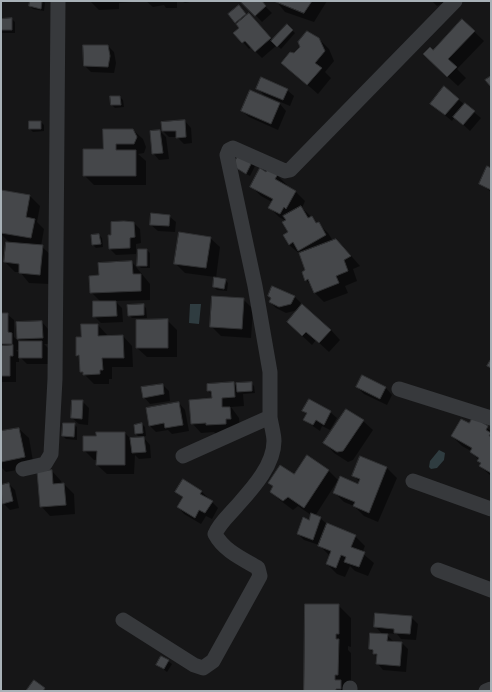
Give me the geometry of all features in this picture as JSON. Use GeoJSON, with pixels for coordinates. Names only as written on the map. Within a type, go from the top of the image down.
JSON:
{"type":"FeatureCollection","features":[{"type":"Feature","properties":{"kind":"street"},"geometry":{"type":"LineString","coordinates":[[23,469],[45,464],[49,460],[50,454],[55,379],[58,1]]}},
{"type":"Feature","properties":{"kind":"street"},"geometry":{"type":"LineString","coordinates":[[123,620],[194,665],[203,668],[213,661],[260,576],[258,568],[235,554],[219,541],[215,534],[218,527],[248,494],[270,459],[273,452],[274,440],[270,417],[270,372],[254,279],[228,155],[229,150],[232,148],[285,171],[290,170],[455,1]]}},
{"type":"Feature","properties":{"kind":"street"},"geometry":{"type":"LineString","coordinates":[[399,389],[491,418]]}},
{"type":"Feature","properties":{"kind":"street"},"geometry":{"type":"LineString","coordinates":[[182,456],[270,417]]}},
{"type":"Feature","properties":{"kind":"street"},"geometry":{"type":"LineString","coordinates":[[413,481],[491,509]]}},
{"type":"Feature","properties":{"kind":"street"},"geometry":{"type":"LineString","coordinates":[[438,570],[491,590]]}},
{"type":"Feature","properties":{"kind":"street"},"geometry":{"type":"LineString","coordinates":[[486,691],[491,689]]}},
{"type":"Feature","properties":{"kind":"shaded area"},"geometry":{"type":"Polygon","coordinates":[[[190,304],[201,304],[199,324],[189,323],[190,304]]]}},
{"type":"Feature","properties":{"kind":"shaded area"},"geometry":{"type":"Polygon","coordinates":[[[439,450],[445,453],[444,460],[437,468],[431,469],[429,467],[430,461],[439,450]]]}},
{"type":"Feature","properties":{"kind":"building"},"geometry":{"type":"Polygon","coordinates":[[[30,1],[42,1],[41,9],[29,6],[30,1]]]}},
{"type":"Feature","properties":{"kind":"building"},"geometry":{"type":"Polygon","coordinates":[[[240,1],[262,1],[266,6],[255,16],[240,1]]]}},
{"type":"Feature","properties":{"kind":"building"},"geometry":{"type":"Polygon","coordinates":[[[274,1],[312,1],[304,13],[274,1]]]}},
{"type":"Feature","properties":{"kind":"building"},"geometry":{"type":"Polygon","coordinates":[[[239,5],[246,14],[235,23],[228,14],[239,5]]]}},
{"type":"Feature","properties":{"kind":"building"},"geometry":{"type":"Polygon","coordinates":[[[249,13],[271,38],[255,52],[245,41],[242,43],[233,33],[239,28],[236,24],[249,13]]]}},
{"type":"Feature","properties":{"kind":"building"},"geometry":{"type":"Polygon","coordinates":[[[12,18],[12,30],[1,30],[1,19],[12,18]]]}},
{"type":"Feature","properties":{"kind":"building"},"geometry":{"type":"Polygon","coordinates":[[[462,19],[475,31],[448,59],[457,67],[447,77],[423,54],[430,47],[433,50],[462,19]]]}},
{"type":"Feature","properties":{"kind":"building"},"geometry":{"type":"Polygon","coordinates":[[[287,24],[293,30],[277,47],[271,41],[287,24]]]}},
{"type":"Feature","properties":{"kind":"building"},"geometry":{"type":"Polygon","coordinates":[[[307,31],[319,38],[325,51],[315,63],[322,68],[307,85],[281,63],[290,52],[294,53],[300,47],[298,42],[307,31]]]}},
{"type":"Feature","properties":{"kind":"building"},"geometry":{"type":"Polygon","coordinates":[[[83,45],[108,45],[110,56],[108,67],[84,66],[83,45]]]}},
{"type":"Feature","properties":{"kind":"building"},"geometry":{"type":"Polygon","coordinates":[[[491,76],[491,87],[485,80],[491,76]]]}},
{"type":"Feature","properties":{"kind":"building"},"geometry":{"type":"Polygon","coordinates":[[[261,77],[288,89],[283,100],[256,89],[261,77]]]}},
{"type":"Feature","properties":{"kind":"building"},"geometry":{"type":"Polygon","coordinates":[[[444,86],[459,99],[445,115],[430,104],[444,86]]]}},
{"type":"Feature","properties":{"kind":"building"},"geometry":{"type":"Polygon","coordinates":[[[250,90],[280,103],[271,124],[241,111],[250,90]]]}},
{"type":"Feature","properties":{"kind":"building"},"geometry":{"type":"Polygon","coordinates":[[[110,96],[120,96],[121,105],[111,105],[110,96]]]}},
{"type":"Feature","properties":{"kind":"building"},"geometry":{"type":"Polygon","coordinates":[[[465,103],[475,111],[463,125],[453,117],[465,103]]]}},
{"type":"Feature","properties":{"kind":"building"},"geometry":{"type":"Polygon","coordinates":[[[185,120],[186,137],[176,138],[176,131],[162,131],[161,122],[185,120]]]}},
{"type":"Feature","properties":{"kind":"building"},"geometry":{"type":"Polygon","coordinates":[[[29,121],[41,121],[41,129],[29,129],[29,121]]]}},
{"type":"Feature","properties":{"kind":"building"},"geometry":{"type":"Polygon","coordinates":[[[103,129],[133,129],[137,137],[134,144],[116,144],[116,150],[136,150],[136,176],[83,176],[83,149],[103,149],[103,129]]]}},
{"type":"Feature","properties":{"kind":"building"},"geometry":{"type":"Polygon","coordinates":[[[160,130],[163,153],[152,154],[150,131],[160,130]]]}},
{"type":"Feature","properties":{"kind":"building"},"geometry":{"type":"Polygon","coordinates":[[[238,155],[252,162],[246,174],[233,166],[238,155]]]}},
{"type":"Feature","properties":{"kind":"building"},"geometry":{"type":"Polygon","coordinates":[[[487,166],[491,168],[491,190],[479,184],[487,166]]]}},
{"type":"Feature","properties":{"kind":"building"},"geometry":{"type":"Polygon","coordinates":[[[260,168],[266,172],[268,169],[278,174],[275,179],[296,191],[286,209],[284,207],[280,214],[268,208],[273,199],[250,187],[260,168]]]}},
{"type":"Feature","properties":{"kind":"building"},"geometry":{"type":"Polygon","coordinates":[[[1,190],[30,195],[26,217],[35,219],[31,238],[1,233],[1,190]]]}},
{"type":"Feature","properties":{"kind":"building"},"geometry":{"type":"Polygon","coordinates":[[[301,206],[308,218],[312,216],[316,223],[319,222],[326,235],[298,251],[293,242],[289,245],[283,235],[288,232],[282,222],[286,220],[283,216],[301,206]]]}},
{"type":"Feature","properties":{"kind":"building"},"geometry":{"type":"Polygon","coordinates":[[[151,213],[170,215],[169,226],[150,225],[151,213]]]}},
{"type":"Feature","properties":{"kind":"building"},"geometry":{"type":"Polygon","coordinates":[[[111,222],[134,222],[135,237],[130,238],[130,248],[109,249],[108,235],[111,235],[111,222]]]}},
{"type":"Feature","properties":{"kind":"building"},"geometry":{"type":"Polygon","coordinates":[[[179,232],[211,237],[206,268],[174,264],[179,232]]]}},
{"type":"Feature","properties":{"kind":"building"},"geometry":{"type":"Polygon","coordinates":[[[99,234],[101,244],[92,245],[91,235],[99,234]]]}},
{"type":"Feature","properties":{"kind":"building"},"geometry":{"type":"Polygon","coordinates":[[[336,239],[351,256],[344,260],[348,271],[336,276],[339,283],[314,293],[308,279],[305,281],[302,272],[305,270],[299,253],[336,239]]]}},
{"type":"Feature","properties":{"kind":"building"},"geometry":{"type":"Polygon","coordinates":[[[6,242],[43,245],[40,275],[19,273],[19,264],[4,262],[6,242]]]}},
{"type":"Feature","properties":{"kind":"building"},"geometry":{"type":"Polygon","coordinates":[[[138,249],[147,249],[147,266],[137,266],[138,249]]]}},
{"type":"Feature","properties":{"kind":"building"},"geometry":{"type":"Polygon","coordinates":[[[132,261],[133,274],[141,274],[141,291],[90,293],[89,276],[99,275],[98,263],[132,261]]]}},
{"type":"Feature","properties":{"kind":"building"},"geometry":{"type":"Polygon","coordinates":[[[214,277],[226,279],[224,289],[213,287],[214,277]]]}},
{"type":"Feature","properties":{"kind":"building"},"geometry":{"type":"Polygon","coordinates":[[[272,286],[295,296],[291,304],[279,307],[269,302],[271,298],[268,296],[272,286]]]}},
{"type":"Feature","properties":{"kind":"building"},"geometry":{"type":"Polygon","coordinates":[[[212,296],[244,298],[242,329],[210,327],[212,296]]]}},
{"type":"Feature","properties":{"kind":"building"},"geometry":{"type":"Polygon","coordinates":[[[93,301],[116,301],[117,316],[93,317],[93,301]]]}},
{"type":"Feature","properties":{"kind":"building"},"geometry":{"type":"Polygon","coordinates":[[[144,304],[144,315],[128,316],[127,305],[144,304]]]}},
{"type":"Feature","properties":{"kind":"building"},"geometry":{"type":"Polygon","coordinates":[[[302,304],[331,330],[319,343],[306,332],[302,336],[287,322],[302,304]]]}},
{"type":"Feature","properties":{"kind":"building"},"geometry":{"type":"Polygon","coordinates":[[[1,313],[8,313],[8,332],[12,333],[12,344],[1,344],[1,313]]]}},
{"type":"Feature","properties":{"kind":"building"},"geometry":{"type":"Polygon","coordinates":[[[168,319],[168,348],[136,348],[136,320],[168,319]]]}},
{"type":"Feature","properties":{"kind":"building"},"geometry":{"type":"Polygon","coordinates":[[[42,321],[43,338],[17,339],[16,322],[42,321]]]}},
{"type":"Feature","properties":{"kind":"building"},"geometry":{"type":"Polygon","coordinates":[[[81,324],[98,324],[98,336],[123,335],[124,358],[102,358],[103,370],[100,370],[100,374],[83,375],[83,372],[80,372],[79,355],[76,356],[76,337],[81,337],[81,324]]]}},
{"type":"Feature","properties":{"kind":"building"},"geometry":{"type":"Polygon","coordinates":[[[19,341],[42,341],[42,358],[19,358],[19,341]]]}},
{"type":"Feature","properties":{"kind":"building"},"geometry":{"type":"Polygon","coordinates":[[[13,345],[13,356],[10,356],[10,376],[1,376],[1,346],[13,345]]]}},
{"type":"Feature","properties":{"kind":"building"},"geometry":{"type":"Polygon","coordinates":[[[491,359],[491,368],[487,366],[491,359]]]}},
{"type":"Feature","properties":{"kind":"building"},"geometry":{"type":"Polygon","coordinates":[[[362,375],[386,387],[380,399],[356,387],[362,375]]]}},
{"type":"Feature","properties":{"kind":"building"},"geometry":{"type":"Polygon","coordinates":[[[234,382],[235,397],[222,398],[222,407],[230,407],[231,419],[226,419],[226,424],[191,424],[189,400],[212,398],[211,391],[207,391],[207,384],[234,382]]]}},
{"type":"Feature","properties":{"kind":"building"},"geometry":{"type":"Polygon","coordinates":[[[252,382],[252,391],[237,392],[236,383],[252,382]]]}},
{"type":"Feature","properties":{"kind":"building"},"geometry":{"type":"Polygon","coordinates":[[[163,384],[164,394],[143,398],[141,387],[163,384]]]}},
{"type":"Feature","properties":{"kind":"building"},"geometry":{"type":"Polygon","coordinates":[[[309,399],[331,411],[324,425],[316,420],[313,425],[303,420],[307,413],[302,411],[309,399]]]}},
{"type":"Feature","properties":{"kind":"building"},"geometry":{"type":"Polygon","coordinates":[[[72,400],[83,400],[82,419],[71,418],[72,400]]]}},
{"type":"Feature","properties":{"kind":"building"},"geometry":{"type":"Polygon","coordinates":[[[179,402],[183,425],[165,428],[164,423],[149,426],[146,408],[179,402]]]}},
{"type":"Feature","properties":{"kind":"building"},"geometry":{"type":"Polygon","coordinates":[[[346,409],[364,420],[343,451],[337,452],[323,443],[346,409]]]}},
{"type":"Feature","properties":{"kind":"building"},"geometry":{"type":"Polygon","coordinates":[[[473,417],[488,426],[486,430],[491,433],[489,436],[491,436],[491,473],[479,466],[481,463],[477,461],[479,458],[470,452],[472,448],[451,436],[461,419],[469,423],[473,417]]]}},
{"type":"Feature","properties":{"kind":"building"},"geometry":{"type":"Polygon","coordinates":[[[63,423],[75,423],[74,437],[62,436],[63,423]]]}},
{"type":"Feature","properties":{"kind":"building"},"geometry":{"type":"Polygon","coordinates":[[[142,423],[143,433],[135,434],[134,425],[142,423]]]}},
{"type":"Feature","properties":{"kind":"building"},"geometry":{"type":"Polygon","coordinates":[[[19,428],[25,457],[1,462],[1,431],[19,428]]]}},
{"type":"Feature","properties":{"kind":"building"},"geometry":{"type":"Polygon","coordinates":[[[96,432],[125,432],[125,465],[96,465],[97,451],[83,451],[83,436],[96,436],[96,432]]]}},
{"type":"Feature","properties":{"kind":"building"},"geometry":{"type":"Polygon","coordinates":[[[144,437],[146,452],[132,453],[130,438],[144,437]]]}},
{"type":"Feature","properties":{"kind":"building"},"geometry":{"type":"Polygon","coordinates":[[[307,455],[329,470],[304,508],[288,497],[283,501],[270,492],[273,486],[268,483],[280,465],[294,474],[307,455]]]}},
{"type":"Feature","properties":{"kind":"building"},"geometry":{"type":"Polygon","coordinates":[[[360,456],[387,467],[369,513],[353,506],[355,502],[333,493],[340,476],[358,484],[360,479],[352,476],[360,456]]]}},
{"type":"Feature","properties":{"kind":"building"},"geometry":{"type":"Polygon","coordinates":[[[52,470],[53,484],[64,483],[66,505],[40,507],[37,471],[52,470]]]}},
{"type":"Feature","properties":{"kind":"building"},"geometry":{"type":"Polygon","coordinates":[[[183,479],[202,491],[200,494],[213,501],[205,513],[199,510],[195,518],[177,507],[183,497],[175,492],[183,479]]]}},
{"type":"Feature","properties":{"kind":"building"},"geometry":{"type":"Polygon","coordinates":[[[9,483],[13,501],[2,504],[1,485],[9,483]]]}},
{"type":"Feature","properties":{"kind":"building"},"geometry":{"type":"Polygon","coordinates":[[[311,513],[321,517],[313,540],[297,534],[303,517],[309,520],[311,513]]]}},
{"type":"Feature","properties":{"kind":"building"},"geometry":{"type":"Polygon","coordinates":[[[327,523],[356,535],[351,547],[365,552],[359,567],[344,562],[346,557],[341,555],[336,568],[326,564],[331,551],[318,546],[327,523]]]}},
{"type":"Feature","properties":{"kind":"building"},"geometry":{"type":"Polygon","coordinates":[[[305,604],[339,604],[339,634],[336,634],[336,639],[339,639],[338,675],[335,675],[335,680],[341,680],[341,689],[336,689],[336,691],[304,691],[305,604]]]}},
{"type":"Feature","properties":{"kind":"building"},"geometry":{"type":"Polygon","coordinates":[[[375,613],[412,616],[410,634],[394,633],[394,629],[374,627],[375,613]]]}},
{"type":"Feature","properties":{"kind":"building"},"geometry":{"type":"Polygon","coordinates":[[[370,633],[388,634],[387,641],[402,642],[400,666],[376,664],[377,654],[373,654],[373,650],[369,649],[370,633]]]}},
{"type":"Feature","properties":{"kind":"building"},"geometry":{"type":"Polygon","coordinates":[[[161,656],[169,660],[164,669],[156,665],[161,656]]]}},
{"type":"Feature","properties":{"kind":"building"},"geometry":{"type":"Polygon","coordinates":[[[34,680],[45,688],[43,691],[26,691],[34,680]]]}}]}
